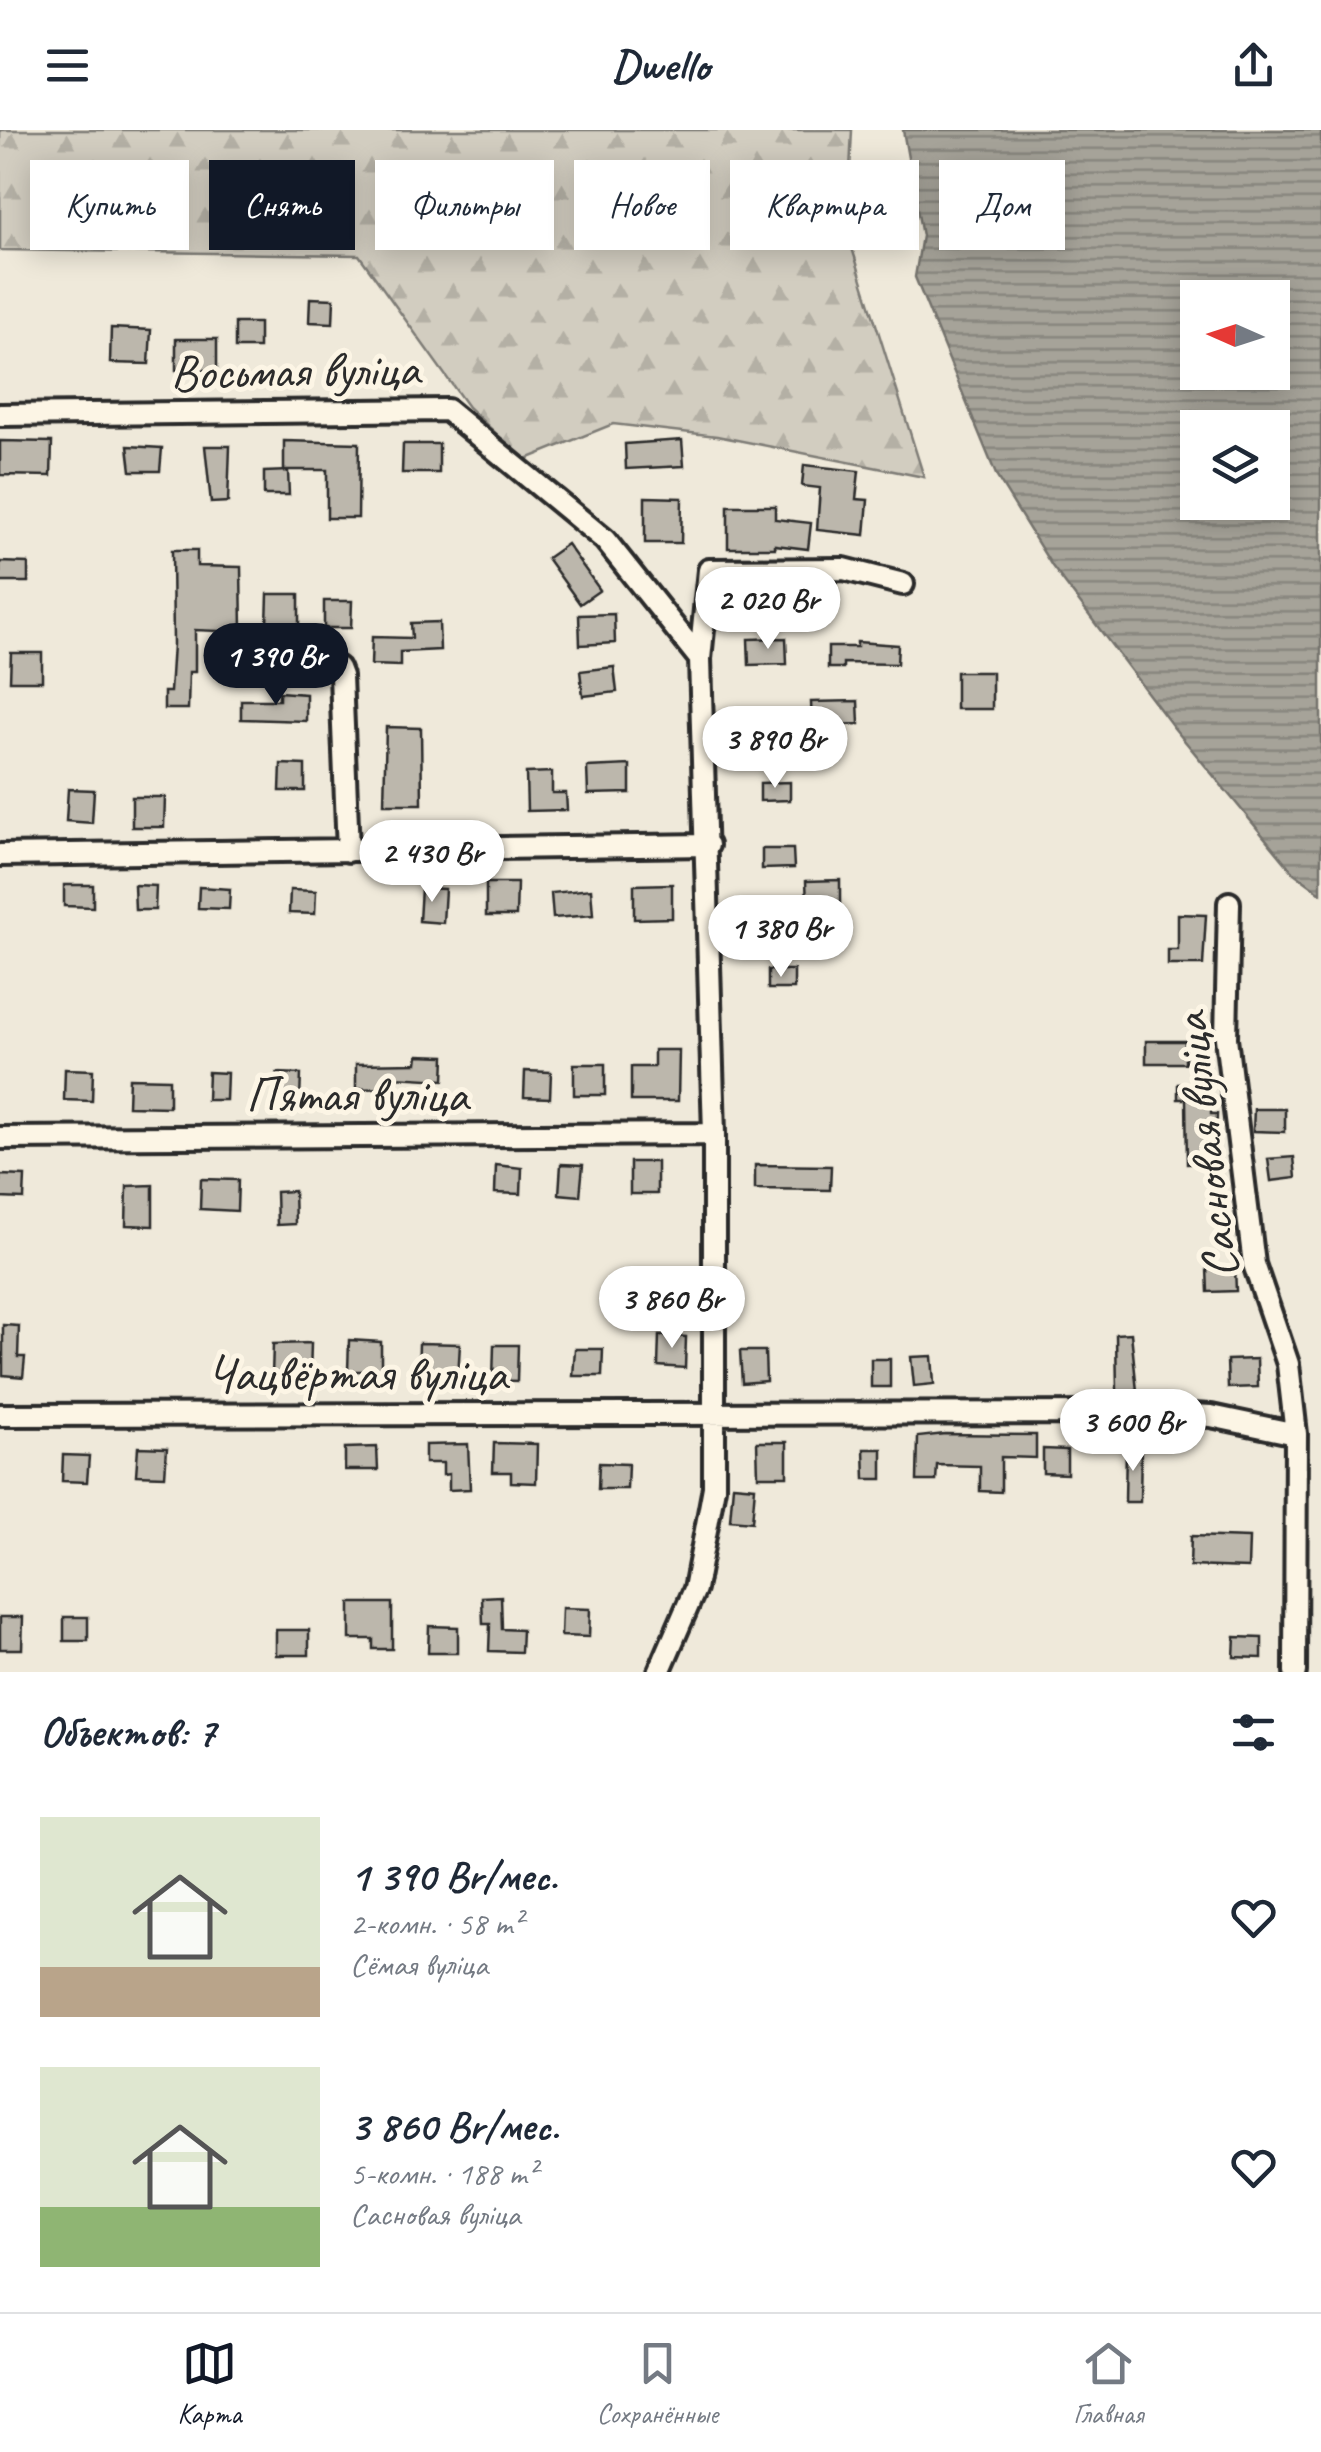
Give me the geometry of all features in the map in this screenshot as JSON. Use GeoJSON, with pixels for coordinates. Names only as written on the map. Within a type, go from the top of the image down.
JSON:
{"type":"FeatureCollection","features":[{"type":"Feature","properties":{"kind":"street","name":"Восьмая вуліца"},"geometry":{"type":"LineString","coordinates":[[0,415],[447,410],[605,540],[700,659]]}},
{"type":"Feature","properties":{"kind":"street"},"geometry":{"type":"LineString","coordinates":[[659,1672],[695,1589],[714,1487],[714,1134],[700,659],[709,570],[844,570],[902,584]]}},
{"type":"Feature","properties":{"kind":"street"},"geometry":{"type":"LineString","coordinates":[[236,664],[331,664],[338,668],[342,676],[348,851]]}},
{"type":"Feature","properties":{"kind":"street"},"geometry":{"type":"LineString","coordinates":[[0,855],[708,845]]}},
{"type":"Feature","properties":{"kind":"street","name":"Сасновая вуліца"},"geometry":{"type":"LineString","coordinates":[[1229,903],[1226,1038],[1254,1264],[1288,1364],[1296,1434],[1295,1672]]}},
{"type":"Feature","properties":{"kind":"street","name":"Пятая вуліца"},"geometry":{"type":"LineString","coordinates":[[0,1138],[714,1134]]}},
{"type":"Feature","properties":{"kind":"street"},"geometry":{"type":"LineString","coordinates":[[714,1413],[1156,1412],[1211,1416],[1296,1434]]}},
{"type":"Feature","properties":{"kind":"street","name":"Чацвёртая вуліца"},"geometry":{"type":"LineString","coordinates":[[0,1416],[714,1413]]}},
{"type":"Feature","properties":{"kind":"green space"},"geometry":{"type":"Polygon","coordinates":[[[0,130],[852,130],[851,160],[730,160],[730,250],[853,250],[924,477],[717,436],[613,424],[524,460],[468,407],[359,255],[0,250],[0,130]]]}},
{"type":"Feature","properties":{"kind":"shaded area"},"geometry":{"type":"Polygon","coordinates":[[[903,130],[1321,130],[1321,893],[1294,873],[1174,728],[1052,566],[997,477],[915,277],[922,236],[919,160],[908,160],[903,130]]]}},
{"type":"Feature","properties":{"kind":"building"},"geometry":{"type":"Polygon","coordinates":[[[310,298],[334,299],[333,323],[309,322],[310,298]]]}},
{"type":"Feature","properties":{"kind":"building"},"geometry":{"type":"Polygon","coordinates":[[[235,323],[259,323],[259,348],[235,348],[235,323]]]}},
{"type":"Feature","properties":{"kind":"building"},"geometry":{"type":"Polygon","coordinates":[[[111,328],[151,330],[149,364],[110,363],[111,328]]]}},
{"type":"Feature","properties":{"kind":"building"},"geometry":{"type":"Polygon","coordinates":[[[176,339],[217,339],[217,370],[176,370],[176,339]]]}},
{"type":"Feature","properties":{"kind":"building"},"geometry":{"type":"Polygon","coordinates":[[[682,440],[684,466],[626,469],[625,444],[682,440]]]}},
{"type":"Feature","properties":{"kind":"building"},"geometry":{"type":"Polygon","coordinates":[[[0,441],[52,442],[51,476],[0,475],[0,441]]]}},
{"type":"Feature","properties":{"kind":"building"},"geometry":{"type":"Polygon","coordinates":[[[284,441],[359,443],[358,518],[327,518],[327,470],[284,470],[284,441]]]}},
{"type":"Feature","properties":{"kind":"building"},"geometry":{"type":"Polygon","coordinates":[[[403,444],[439,444],[439,473],[402,473],[403,444]]]}},
{"type":"Feature","properties":{"kind":"building"},"geometry":{"type":"Polygon","coordinates":[[[128,446],[162,448],[160,471],[131,471],[128,446]]]}},
{"type":"Feature","properties":{"kind":"building"},"geometry":{"type":"Polygon","coordinates":[[[205,446],[230,446],[228,502],[211,503],[205,446]]]}},
{"type":"Feature","properties":{"kind":"building"},"geometry":{"type":"Polygon","coordinates":[[[804,465],[859,471],[856,499],[868,500],[865,535],[817,530],[820,488],[802,486],[804,465]]]}},
{"type":"Feature","properties":{"kind":"building"},"geometry":{"type":"Polygon","coordinates":[[[288,471],[289,495],[264,495],[264,472],[288,471]]]}},
{"type":"Feature","properties":{"kind":"building"},"geometry":{"type":"Polygon","coordinates":[[[645,497],[682,498],[681,543],[645,543],[645,497]]]}},
{"type":"Feature","properties":{"kind":"building"},"geometry":{"type":"Polygon","coordinates":[[[728,506],[775,506],[775,519],[811,523],[808,549],[775,545],[728,548],[728,506]]]}},
{"type":"Feature","properties":{"kind":"building"},"geometry":{"type":"Polygon","coordinates":[[[567,544],[600,590],[580,604],[547,558],[567,544]]]}},
{"type":"Feature","properties":{"kind":"building"},"geometry":{"type":"Polygon","coordinates":[[[172,550],[197,550],[197,566],[241,567],[242,632],[195,630],[195,672],[189,672],[188,709],[164,709],[164,692],[170,692],[173,644],[172,550]]]}},
{"type":"Feature","properties":{"kind":"building"},"geometry":{"type":"Polygon","coordinates":[[[0,562],[28,563],[28,582],[0,582],[0,562]]]}},
{"type":"Feature","properties":{"kind":"building"},"geometry":{"type":"Polygon","coordinates":[[[268,594],[299,594],[299,625],[267,625],[268,594]]]}},
{"type":"Feature","properties":{"kind":"building"},"geometry":{"type":"Polygon","coordinates":[[[324,601],[352,601],[351,628],[324,628],[324,601]]]}},
{"type":"Feature","properties":{"kind":"building"},"geometry":{"type":"Polygon","coordinates":[[[614,614],[615,643],[580,645],[579,615],[614,614]]]}},
{"type":"Feature","properties":{"kind":"building"},"geometry":{"type":"Polygon","coordinates":[[[439,622],[440,650],[400,652],[400,666],[371,665],[372,637],[412,638],[411,623],[439,622]]]}},
{"type":"Feature","properties":{"kind":"building"},"geometry":{"type":"Polygon","coordinates":[[[786,638],[787,664],[749,665],[748,639],[786,638]]]}},
{"type":"Feature","properties":{"kind":"building"},"geometry":{"type":"Polygon","coordinates":[[[857,642],[898,645],[897,664],[843,663],[843,668],[828,668],[828,647],[857,647],[857,642]]]}},
{"type":"Feature","properties":{"kind":"building"},"geometry":{"type":"Polygon","coordinates":[[[11,653],[42,653],[42,681],[10,681],[11,653]]]}},
{"type":"Feature","properties":{"kind":"building"},"geometry":{"type":"Polygon","coordinates":[[[614,667],[617,692],[583,696],[580,671],[614,667]]]}},
{"type":"Feature","properties":{"kind":"building"},"geometry":{"type":"Polygon","coordinates":[[[956,672],[992,672],[992,709],[956,709],[956,672]]]}},
{"type":"Feature","properties":{"kind":"building"},"geometry":{"type":"Polygon","coordinates":[[[279,692],[306,694],[306,721],[241,719],[241,700],[279,700],[279,692]]]}},
{"type":"Feature","properties":{"kind":"building"},"geometry":{"type":"Polygon","coordinates":[[[858,701],[859,724],[812,726],[811,702],[858,701]]]}},
{"type":"Feature","properties":{"kind":"building"},"geometry":{"type":"Polygon","coordinates":[[[793,720],[794,753],[774,754],[773,721],[793,720]]]}},
{"type":"Feature","properties":{"kind":"building"},"geometry":{"type":"Polygon","coordinates":[[[386,727],[421,728],[422,804],[384,804],[386,727]]]}},
{"type":"Feature","properties":{"kind":"building"},"geometry":{"type":"Polygon","coordinates":[[[281,764],[305,765],[305,791],[280,791],[281,764]]]}},
{"type":"Feature","properties":{"kind":"building"},"geometry":{"type":"Polygon","coordinates":[[[630,765],[630,793],[588,794],[587,767],[630,765]]]}},
{"type":"Feature","properties":{"kind":"building"},"geometry":{"type":"Polygon","coordinates":[[[552,772],[552,793],[566,793],[567,810],[527,811],[526,773],[552,772]]]}},
{"type":"Feature","properties":{"kind":"building"},"geometry":{"type":"Polygon","coordinates":[[[790,782],[790,800],[760,801],[760,783],[790,782]]]}},
{"type":"Feature","properties":{"kind":"building"},"geometry":{"type":"Polygon","coordinates":[[[68,789],[94,790],[92,823],[66,821],[68,789]]]}},
{"type":"Feature","properties":{"kind":"building"},"geometry":{"type":"Polygon","coordinates":[[[132,797],[165,797],[164,827],[132,827],[132,797]]]}},
{"type":"Feature","properties":{"kind":"building"},"geometry":{"type":"Polygon","coordinates":[[[762,849],[793,849],[794,868],[762,869],[762,849]]]}},
{"type":"Feature","properties":{"kind":"building"},"geometry":{"type":"Polygon","coordinates":[[[840,880],[840,903],[807,904],[806,881],[840,880]]]}},
{"type":"Feature","properties":{"kind":"building"},"geometry":{"type":"Polygon","coordinates":[[[486,883],[517,883],[516,916],[486,916],[486,883]]]}},
{"type":"Feature","properties":{"kind":"building"},"geometry":{"type":"Polygon","coordinates":[[[672,884],[672,918],[634,919],[634,885],[672,884]]]}},
{"type":"Feature","properties":{"kind":"building"},"geometry":{"type":"Polygon","coordinates":[[[64,885],[93,885],[93,907],[64,906],[64,885]]]}},
{"type":"Feature","properties":{"kind":"building"},"geometry":{"type":"Polygon","coordinates":[[[134,885],[156,886],[155,910],[135,910],[134,885]]]}},
{"type":"Feature","properties":{"kind":"building"},"geometry":{"type":"Polygon","coordinates":[[[199,887],[230,889],[229,909],[198,908],[199,887]]]}},
{"type":"Feature","properties":{"kind":"building"},"geometry":{"type":"Polygon","coordinates":[[[421,888],[445,889],[443,923],[419,921],[421,888]]]}},
{"type":"Feature","properties":{"kind":"building"},"geometry":{"type":"Polygon","coordinates":[[[591,889],[593,915],[553,918],[551,893],[591,889]]]}},
{"type":"Feature","properties":{"kind":"building"},"geometry":{"type":"Polygon","coordinates":[[[290,890],[316,891],[315,914],[289,913],[290,890]]]}},
{"type":"Feature","properties":{"kind":"building"},"geometry":{"type":"Polygon","coordinates":[[[770,908],[801,908],[801,933],[770,933],[770,908]]]}},
{"type":"Feature","properties":{"kind":"building"},"geometry":{"type":"Polygon","coordinates":[[[1178,914],[1206,915],[1203,965],[1168,965],[1168,950],[1178,950],[1178,914]]]}},
{"type":"Feature","properties":{"kind":"building"},"geometry":{"type":"Polygon","coordinates":[[[768,970],[794,970],[794,989],[768,989],[768,970]]]}},
{"type":"Feature","properties":{"kind":"building"},"geometry":{"type":"Polygon","coordinates":[[[1146,1041],[1185,1041],[1185,1063],[1146,1063],[1146,1041]]]}},
{"type":"Feature","properties":{"kind":"building"},"geometry":{"type":"Polygon","coordinates":[[[654,1050],[679,1050],[678,1101],[631,1101],[631,1067],[654,1067],[654,1050]]]}},
{"type":"Feature","properties":{"kind":"building"},"geometry":{"type":"Polygon","coordinates":[[[418,1055],[445,1056],[444,1080],[395,1077],[396,1088],[356,1089],[356,1064],[417,1063],[418,1055]]]}},
{"type":"Feature","properties":{"kind":"building"},"geometry":{"type":"Polygon","coordinates":[[[574,1064],[605,1064],[605,1095],[574,1095],[574,1064]]]}},
{"type":"Feature","properties":{"kind":"building"},"geometry":{"type":"Polygon","coordinates":[[[65,1069],[93,1070],[92,1101],[64,1100],[65,1069]]]}},
{"type":"Feature","properties":{"kind":"building"},"geometry":{"type":"Polygon","coordinates":[[[525,1071],[551,1072],[550,1098],[524,1097],[525,1071]]]}},
{"type":"Feature","properties":{"kind":"building"},"geometry":{"type":"Polygon","coordinates":[[[208,1072],[227,1073],[226,1100],[207,1100],[208,1072]]]}},
{"type":"Feature","properties":{"kind":"building"},"geometry":{"type":"Polygon","coordinates":[[[277,1073],[301,1074],[300,1099],[276,1098],[277,1073]]]}},
{"type":"Feature","properties":{"kind":"building"},"geometry":{"type":"Polygon","coordinates":[[[129,1078],[169,1079],[169,1107],[128,1106],[129,1078]]]}},
{"type":"Feature","properties":{"kind":"building"},"geometry":{"type":"Polygon","coordinates":[[[1178,1084],[1212,1084],[1211,1114],[1217,1114],[1215,1163],[1187,1164],[1186,1099],[1178,1099],[1178,1084]]]}},
{"type":"Feature","properties":{"kind":"building"},"geometry":{"type":"Polygon","coordinates":[[[1254,1109],[1285,1109],[1285,1132],[1253,1131],[1254,1109]]]}},
{"type":"Feature","properties":{"kind":"building"},"geometry":{"type":"Polygon","coordinates":[[[1294,1157],[1296,1178],[1271,1181],[1268,1159],[1294,1157]]]}},
{"type":"Feature","properties":{"kind":"building"},"geometry":{"type":"Polygon","coordinates":[[[630,1162],[657,1162],[657,1194],[630,1194],[630,1162]]]}},
{"type":"Feature","properties":{"kind":"building"},"geometry":{"type":"Polygon","coordinates":[[[561,1164],[583,1165],[580,1196],[559,1194],[561,1164]]]}},
{"type":"Feature","properties":{"kind":"building"},"geometry":{"type":"Polygon","coordinates":[[[496,1165],[522,1168],[521,1194],[495,1193],[496,1165]]]}},
{"type":"Feature","properties":{"kind":"building"},"geometry":{"type":"Polygon","coordinates":[[[755,1165],[831,1166],[830,1190],[755,1189],[755,1165]]]}},
{"type":"Feature","properties":{"kind":"building"},"geometry":{"type":"Polygon","coordinates":[[[0,1175],[25,1176],[24,1199],[0,1198],[0,1175]]]}},
{"type":"Feature","properties":{"kind":"building"},"geometry":{"type":"Polygon","coordinates":[[[201,1179],[238,1180],[237,1211],[200,1209],[201,1179]]]}},
{"type":"Feature","properties":{"kind":"building"},"geometry":{"type":"Polygon","coordinates":[[[153,1185],[153,1226],[126,1225],[127,1186],[153,1185]]]}},
{"type":"Feature","properties":{"kind":"building"},"geometry":{"type":"Polygon","coordinates":[[[294,1191],[295,1224],[277,1225],[276,1192],[294,1191]]]}},
{"type":"Feature","properties":{"kind":"building"},"geometry":{"type":"Polygon","coordinates":[[[1235,1267],[1236,1291],[1208,1292],[1207,1268],[1235,1267]]]}},
{"type":"Feature","properties":{"kind":"building"},"geometry":{"type":"Polygon","coordinates":[[[3,1325],[19,1326],[18,1357],[25,1357],[23,1377],[3,1375],[3,1325]]]}},
{"type":"Feature","properties":{"kind":"building"},"geometry":{"type":"Polygon","coordinates":[[[1131,1333],[1137,1391],[1117,1392],[1116,1334],[1131,1333]]]}},
{"type":"Feature","properties":{"kind":"building"},"geometry":{"type":"Polygon","coordinates":[[[659,1335],[686,1337],[685,1368],[658,1366],[659,1335]]]}},
{"type":"Feature","properties":{"kind":"building"},"geometry":{"type":"Polygon","coordinates":[[[349,1340],[381,1342],[381,1371],[348,1371],[349,1340]]]}},
{"type":"Feature","properties":{"kind":"building"},"geometry":{"type":"Polygon","coordinates":[[[311,1343],[310,1377],[272,1376],[273,1344],[311,1343]]]}},
{"type":"Feature","properties":{"kind":"building"},"geometry":{"type":"Polygon","coordinates":[[[419,1343],[460,1344],[458,1377],[418,1376],[419,1343]]]}},
{"type":"Feature","properties":{"kind":"building"},"geometry":{"type":"Polygon","coordinates":[[[494,1345],[518,1345],[517,1381],[493,1380],[494,1345]]]}},
{"type":"Feature","properties":{"kind":"building"},"geometry":{"type":"Polygon","coordinates":[[[575,1349],[603,1349],[602,1376],[573,1376],[575,1349]]]}},
{"type":"Feature","properties":{"kind":"building"},"geometry":{"type":"Polygon","coordinates":[[[740,1351],[765,1351],[766,1381],[742,1383],[740,1351]]]}},
{"type":"Feature","properties":{"kind":"building"},"geometry":{"type":"Polygon","coordinates":[[[932,1356],[934,1384],[914,1386],[911,1357],[932,1356]]]}},
{"type":"Feature","properties":{"kind":"building"},"geometry":{"type":"Polygon","coordinates":[[[871,1359],[890,1359],[890,1387],[871,1387],[871,1359]]]}},
{"type":"Feature","properties":{"kind":"building"},"geometry":{"type":"Polygon","coordinates":[[[1257,1359],[1258,1387],[1228,1388],[1227,1360],[1257,1359]]]}},
{"type":"Feature","properties":{"kind":"building"},"geometry":{"type":"Polygon","coordinates":[[[1036,1435],[1036,1458],[1001,1457],[1001,1492],[980,1491],[980,1466],[937,1465],[936,1481],[917,1481],[918,1437],[1036,1435]]]}},
{"type":"Feature","properties":{"kind":"building"},"geometry":{"type":"Polygon","coordinates":[[[757,1442],[787,1442],[787,1476],[758,1476],[757,1442]]]}},
{"type":"Feature","properties":{"kind":"building"},"geometry":{"type":"Polygon","coordinates":[[[494,1443],[537,1444],[536,1483],[511,1482],[511,1472],[493,1472],[494,1443]]]}},
{"type":"Feature","properties":{"kind":"building"},"geometry":{"type":"Polygon","coordinates":[[[468,1444],[470,1489],[449,1490],[449,1474],[443,1475],[443,1463],[425,1463],[425,1445],[468,1444]]]}},
{"type":"Feature","properties":{"kind":"building"},"geometry":{"type":"Polygon","coordinates":[[[1126,1445],[1141,1445],[1140,1502],[1125,1502],[1126,1445]]]}},
{"type":"Feature","properties":{"kind":"building"},"geometry":{"type":"Polygon","coordinates":[[[138,1447],[167,1448],[165,1476],[136,1475],[138,1447]]]}},
{"type":"Feature","properties":{"kind":"building"},"geometry":{"type":"Polygon","coordinates":[[[377,1447],[378,1470],[345,1470],[345,1448],[377,1447]]]}},
{"type":"Feature","properties":{"kind":"building"},"geometry":{"type":"Polygon","coordinates":[[[864,1449],[882,1449],[882,1479],[865,1479],[864,1449]]]}},
{"type":"Feature","properties":{"kind":"building"},"geometry":{"type":"Polygon","coordinates":[[[1043,1449],[1067,1450],[1067,1474],[1043,1473],[1043,1449]]]}},
{"type":"Feature","properties":{"kind":"building"},"geometry":{"type":"Polygon","coordinates":[[[63,1455],[89,1456],[87,1482],[62,1481],[63,1455]]]}},
{"type":"Feature","properties":{"kind":"building"},"geometry":{"type":"Polygon","coordinates":[[[599,1463],[628,1464],[627,1489],[598,1489],[599,1463]]]}},
{"type":"Feature","properties":{"kind":"building"},"geometry":{"type":"Polygon","coordinates":[[[733,1485],[755,1487],[752,1522],[730,1520],[733,1485]]]}},
{"type":"Feature","properties":{"kind":"building"},"geometry":{"type":"Polygon","coordinates":[[[1191,1536],[1249,1538],[1248,1568],[1190,1566],[1191,1536]]]}},
{"type":"Feature","properties":{"kind":"building"},"geometry":{"type":"Polygon","coordinates":[[[501,1596],[502,1629],[522,1630],[521,1652],[489,1651],[490,1624],[483,1624],[482,1597],[501,1596]]]}},
{"type":"Feature","properties":{"kind":"building"},"geometry":{"type":"Polygon","coordinates":[[[350,1603],[392,1603],[392,1649],[373,1649],[373,1639],[350,1639],[350,1603]]]}},
{"type":"Feature","properties":{"kind":"building"},"geometry":{"type":"Polygon","coordinates":[[[562,1608],[590,1609],[589,1637],[561,1636],[562,1608]]]}},
{"type":"Feature","properties":{"kind":"building"},"geometry":{"type":"Polygon","coordinates":[[[0,1617],[23,1617],[22,1649],[0,1649],[0,1617]]]}},
{"type":"Feature","properties":{"kind":"building"},"geometry":{"type":"Polygon","coordinates":[[[64,1617],[88,1617],[88,1641],[64,1641],[64,1617]]]}},
{"type":"Feature","properties":{"kind":"building"},"geometry":{"type":"Polygon","coordinates":[[[429,1626],[458,1627],[458,1653],[428,1653],[429,1626]]]}},
{"type":"Feature","properties":{"kind":"building"},"geometry":{"type":"Polygon","coordinates":[[[276,1630],[309,1630],[309,1655],[276,1655],[276,1630]]]}},
{"type":"Feature","properties":{"kind":"building"},"geometry":{"type":"Polygon","coordinates":[[[1235,1637],[1262,1638],[1262,1658],[1234,1657],[1235,1637]]]}}]}
